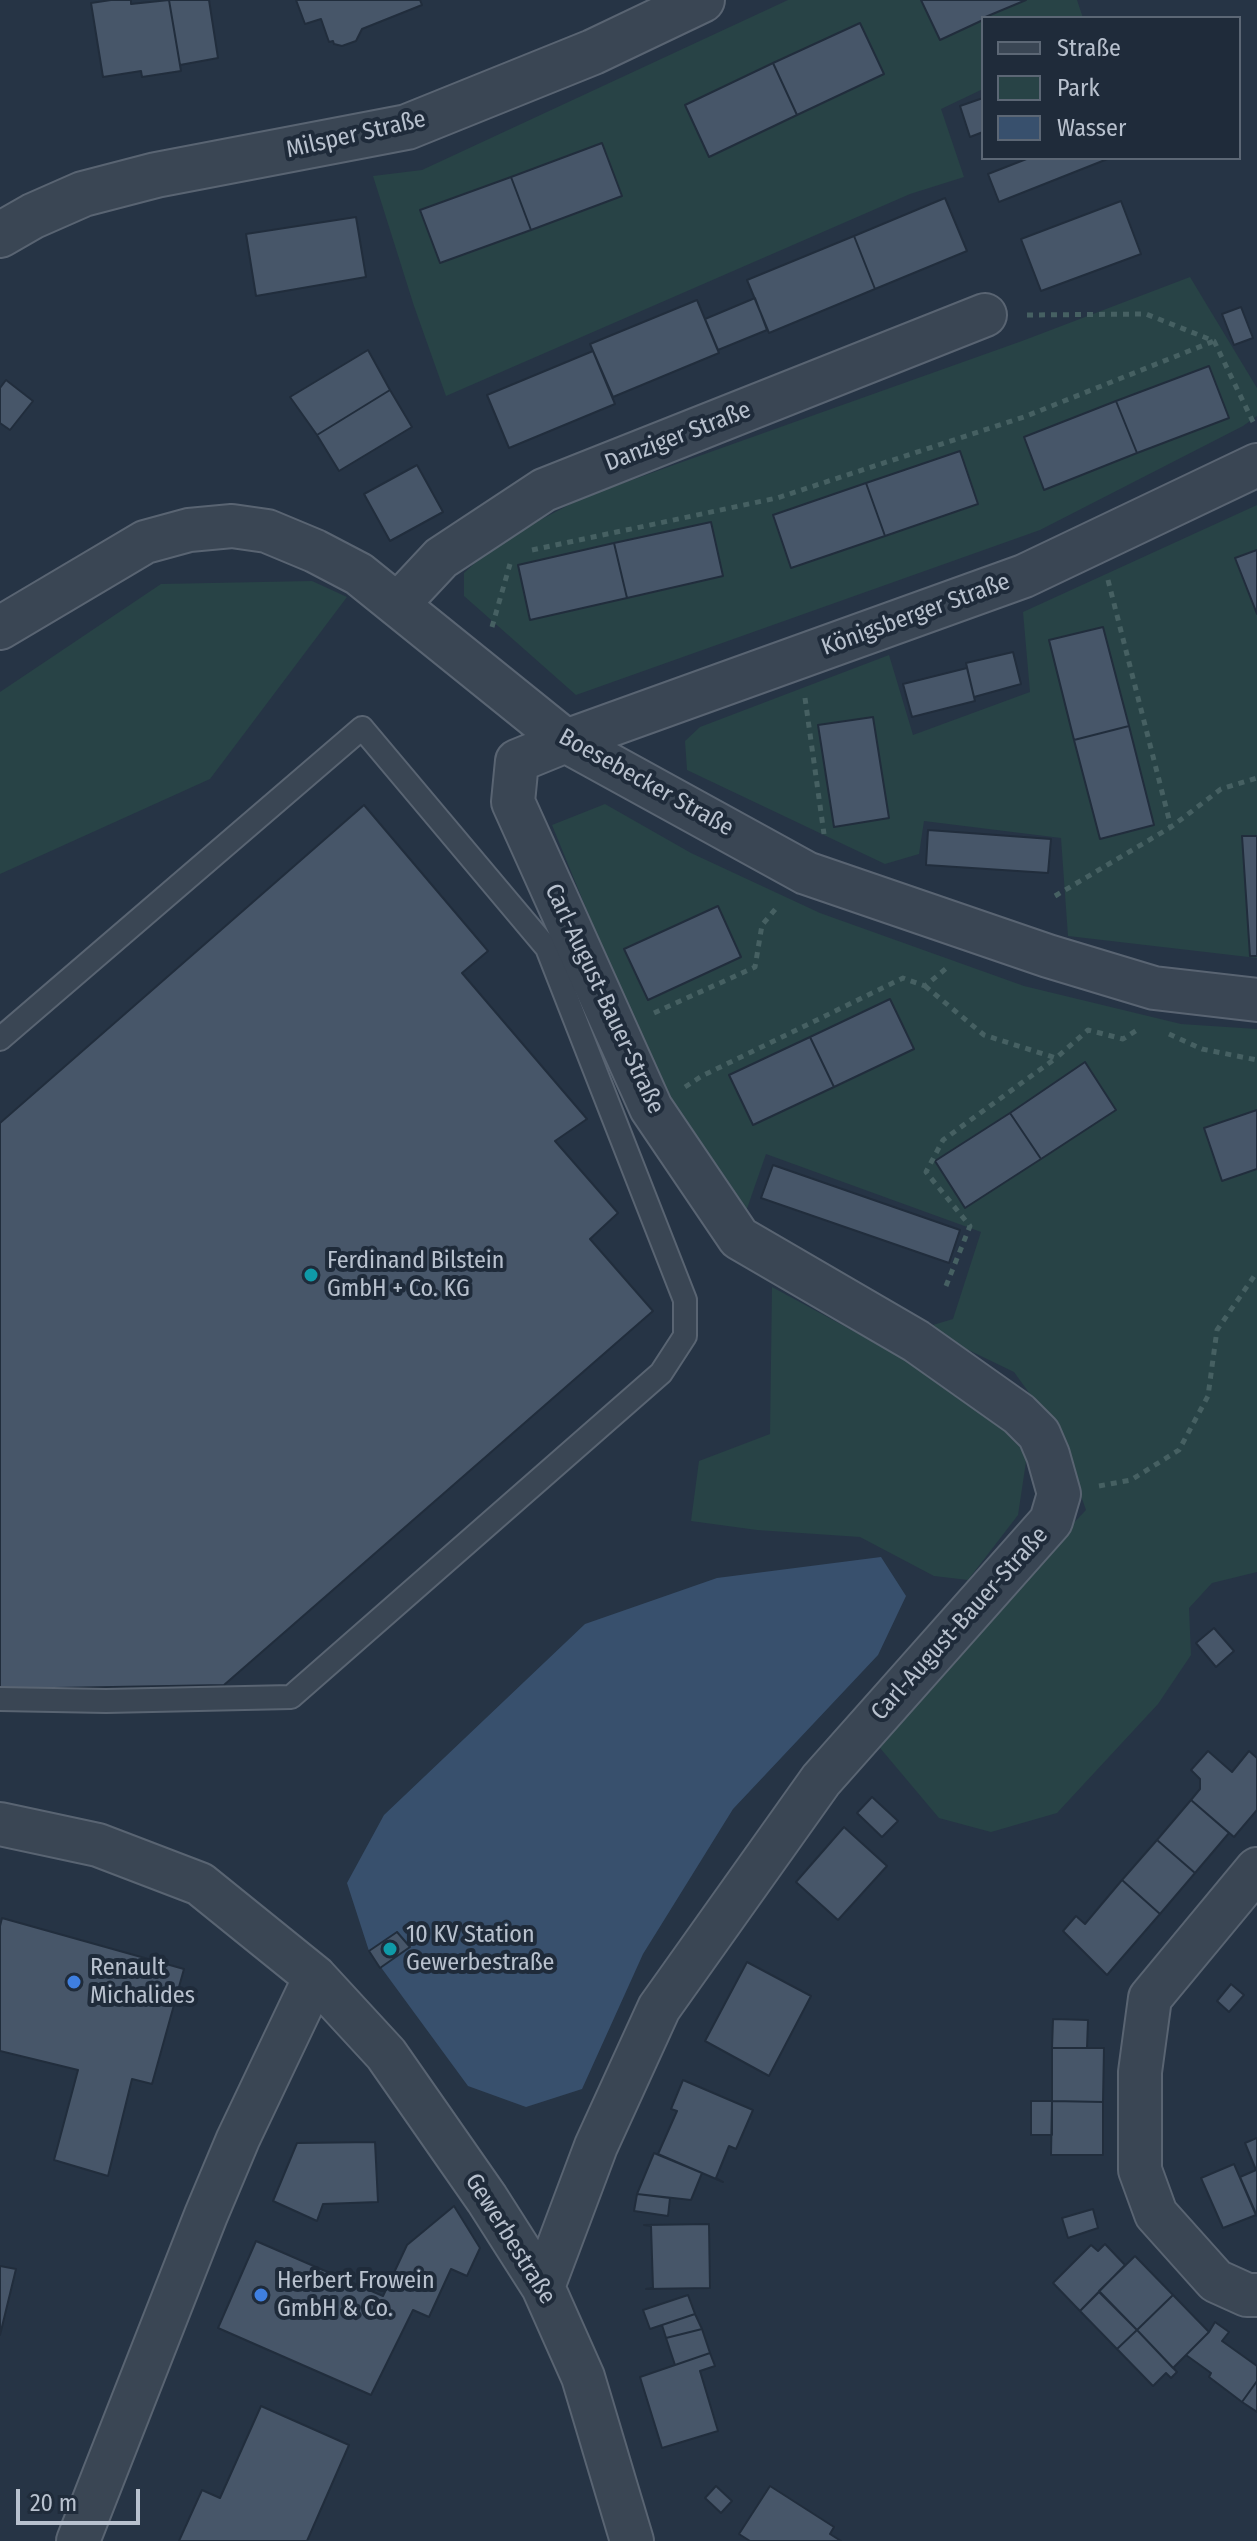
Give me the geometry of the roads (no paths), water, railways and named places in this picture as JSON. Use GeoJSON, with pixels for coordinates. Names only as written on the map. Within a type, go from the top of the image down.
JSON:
{"type":"FeatureCollection","features":[{"type":"Feature","properties":{"kind":"street","name":"Milsper Straße"},"geometry":{"type":"LineString","coordinates":[[0,235],[83,194],[156,175],[407,127],[593,52],[702,0]]}},
{"type":"Feature","properties":{"kind":"street","name":"Danziger Straße"},"geometry":{"type":"LineString","coordinates":[[398,604],[441,558],[544,490],[985,315]]}},
{"type":"Feature","properties":{"kind":"street","name":"Königsberger Straße"},"geometry":{"type":"LineString","coordinates":[[566,741],[1024,576],[1257,465]]}},
{"type":"Feature","properties":{"kind":"street","name":"Boesebecker Straße"},"geometry":{"type":"LineString","coordinates":[[0,628],[145,542],[189,530],[232,526],[267,531],[359,574],[566,741],[806,873],[987,936],[1150,1006],[1257,1000]]}},
{"type":"Feature","properties":{"kind":"street","name":"Carl-August-Bauer-Straße"},"geometry":{"type":"LineString","coordinates":[[543,2287],[596,2146],[659,2008],[821,1780],[1051,1521],[1059,1494],[1039,1434],[1019,1414],[916,1341],[739,1238],[651,1108],[513,802],[517,761],[566,741]]}},
{"type":"Feature","properties":{"kind":"street","name":"Gewerbestraße"},"geometry":{"type":"LineString","coordinates":[[0,1824],[98,1845],[200,1884],[315,1977],[386,2054],[487,2199],[543,2287],[583,2377],[632,2541]]}},
{"type":"Feature","properties":{"kind":"street"},"geometry":{"type":"LineString","coordinates":[[1257,1869],[1150,1998],[1140,2072],[1140,2170],[1156,2214],[1216,2281],[1247,2295],[1257,2295]]}},
{"type":"Feature","properties":{"kind":"street"},"geometry":{"type":"LineString","coordinates":[[78,2541],[206,2215],[238,2139],[315,1977]]}},
{"type":"Feature","properties":{"kind":"lane"},"geometry":{"type":"LineString","coordinates":[[0,1039],[362,728],[547,948],[685,1300],[685,1336],[661,1373],[291,1697],[106,1701],[0,1699]]}},
{"type":"Feature","properties":{"kind":"lane"},"geometry":{"type":"LineString","coordinates":[[511,906],[547,875]]}},
{"type":"Feature","properties":{"kind":"water"},"geometry":{"type":"Polygon","coordinates":[[[881,1557],[906,1596],[878,1655],[733,1809],[643,1954],[582,2089],[526,2107],[468,2086],[369,1951],[347,1883],[384,1815],[585,1624],[717,1578],[881,1557]]]}},
{"type":"Feature","properties":{"kind":"place","name":"Ferdinand Bilstein GmbH + Co. KG"},"geometry":{"type":"Point","coordinates":[311,1275]}},
{"type":"Feature","properties":{"kind":"place","name":"10 KV Station Gewerbestraße"},"geometry":{"type":"Point","coordinates":[390,1949]}},
{"type":"Feature","properties":{"kind":"place","name":"Renault Michalides"},"geometry":{"type":"Point","coordinates":[74,1982]}},
{"type":"Feature","properties":{"kind":"place","name":"Herbert Frowein GmbH & Co."},"geometry":{"type":"Point","coordinates":[261,2295]}}]}
